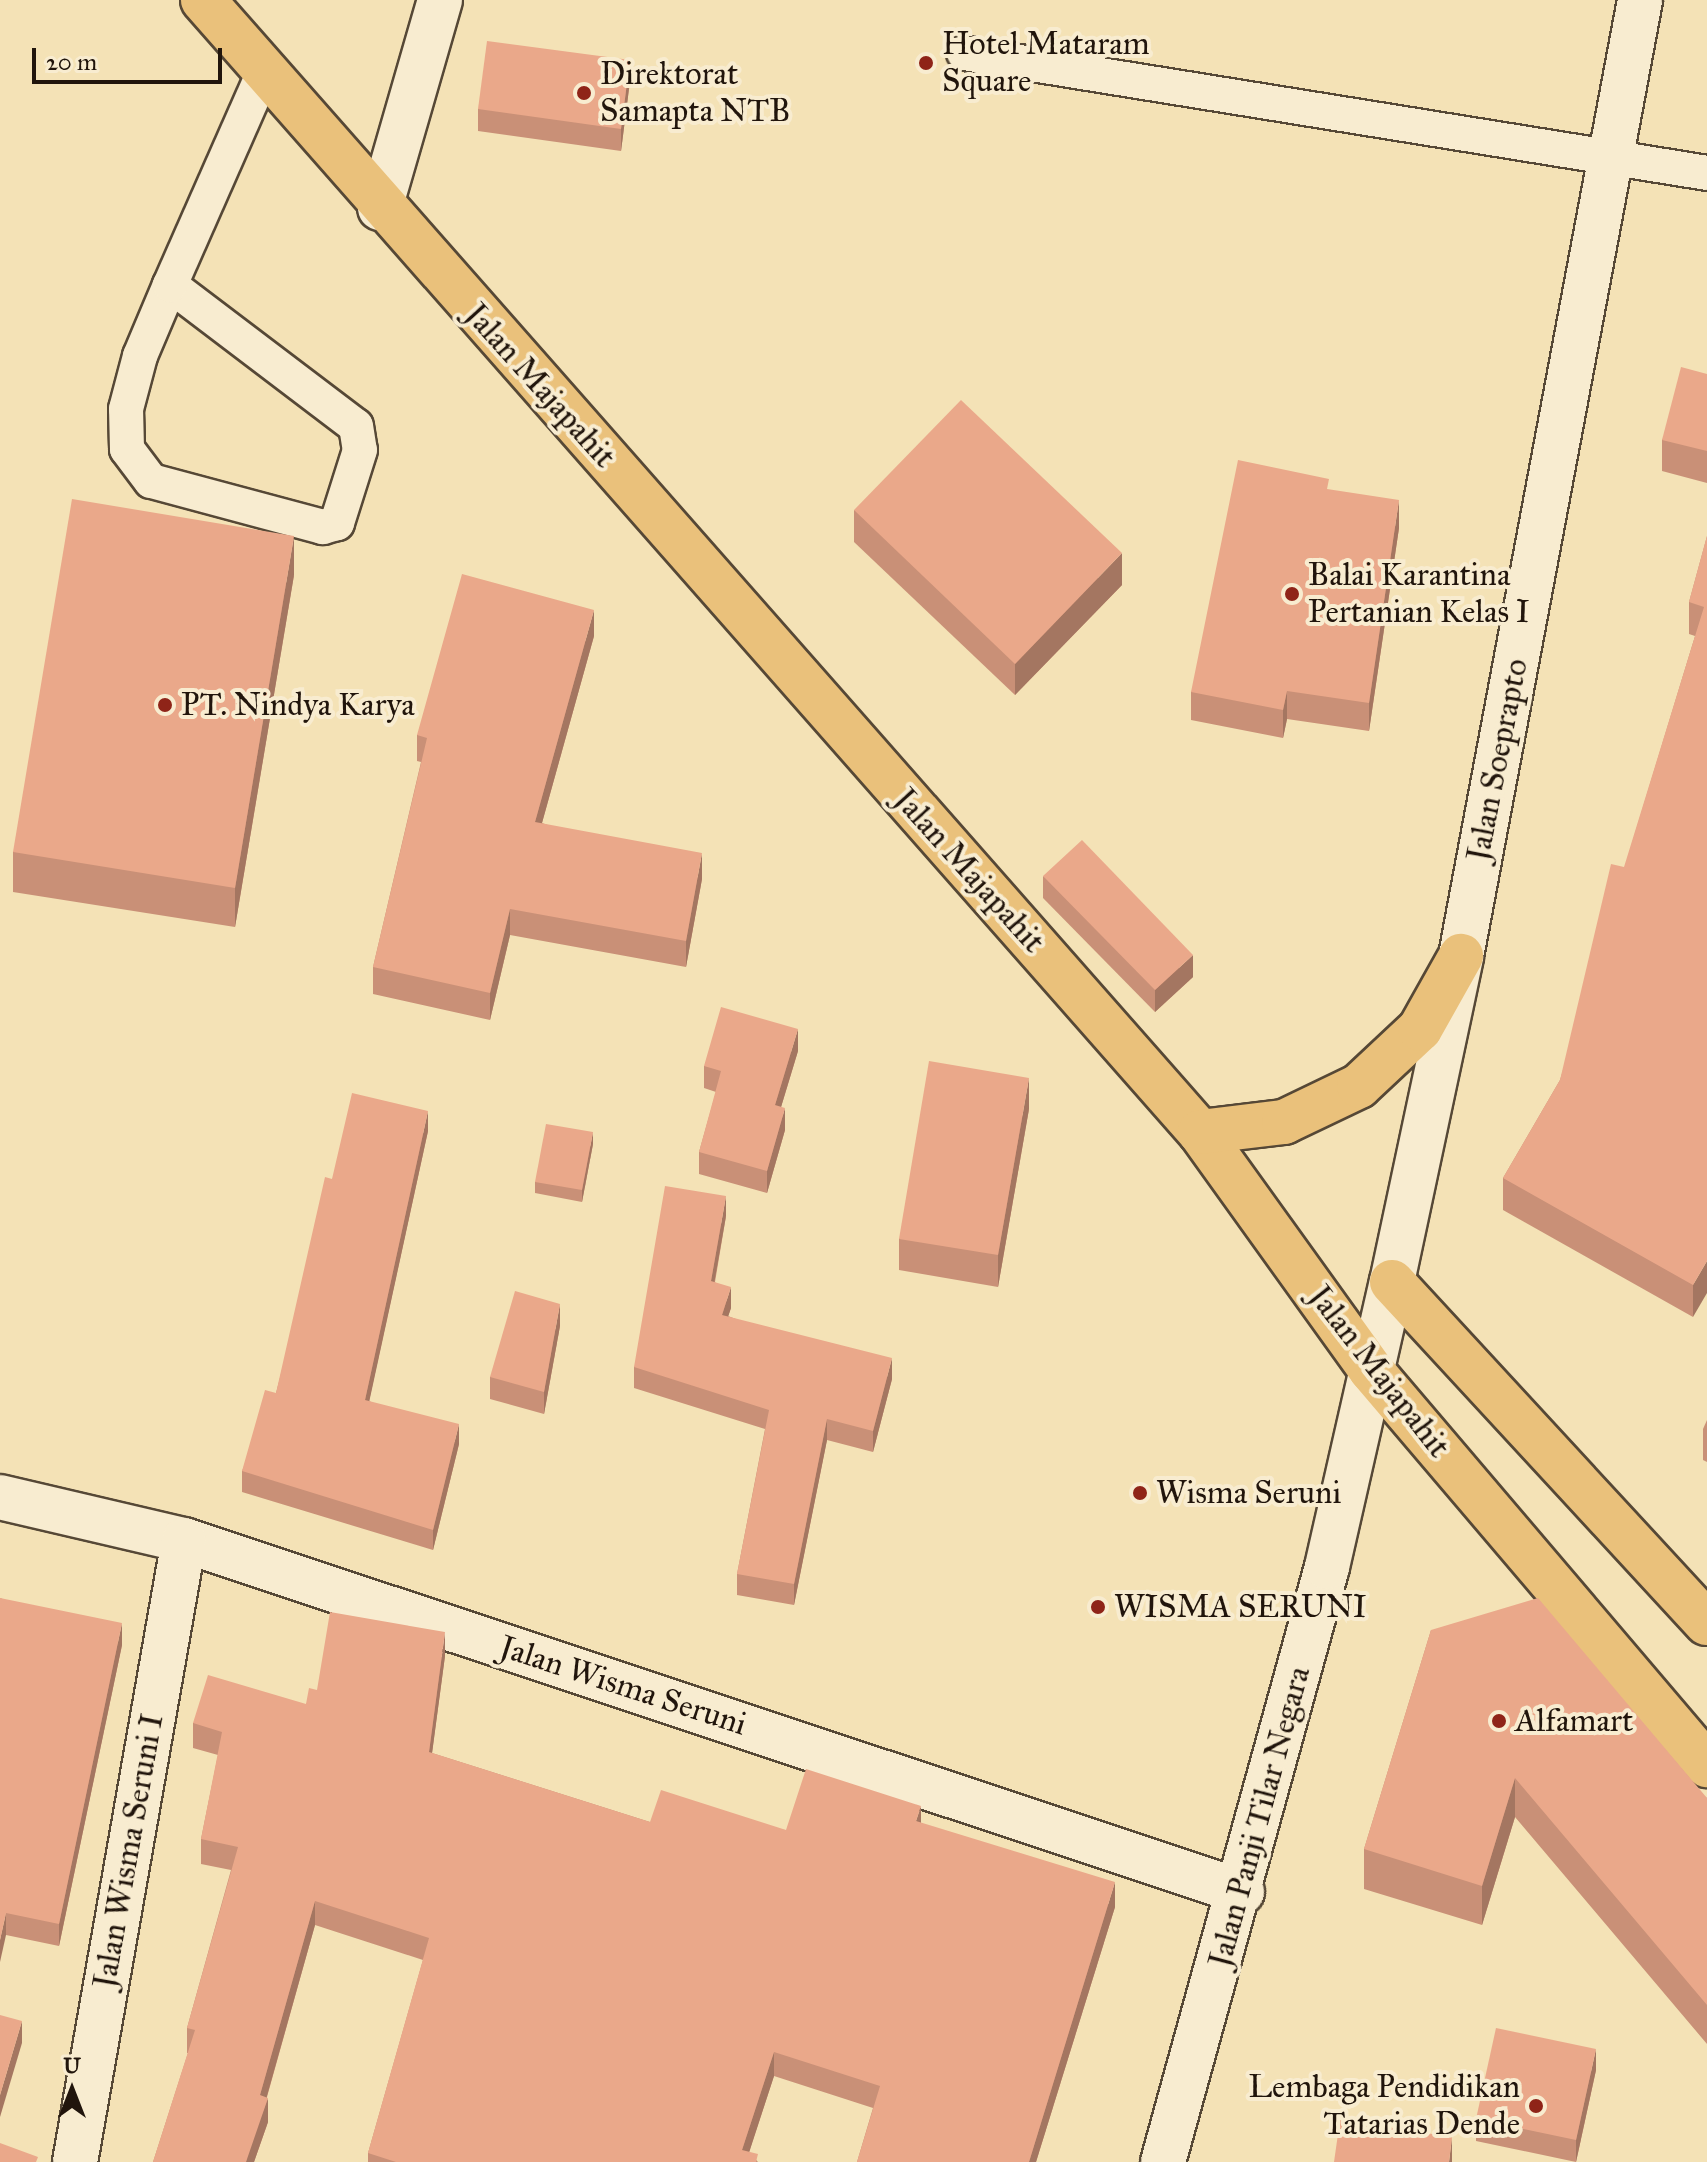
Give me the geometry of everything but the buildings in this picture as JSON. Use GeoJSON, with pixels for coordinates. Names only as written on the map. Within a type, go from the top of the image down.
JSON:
{"type":"FeatureCollection","features":[{"type":"Feature","properties":{"kind":"main road","name":"Jalan Majapahit"},"geometry":{"type":"LineString","coordinates":[[203,0],[380,208],[1200,1132],[1371,1370],[1707,1765]]}},
{"type":"Feature","properties":{"kind":"main road"},"geometry":{"type":"LineString","coordinates":[[380,208],[440,0]]}},
{"type":"Feature","properties":{"kind":"main road","name":"Jalan Soeprapto"},"geometry":{"type":"LineString","coordinates":[[1392,1282],[1461,956],[1640,0]]}},
{"type":"Feature","properties":{"kind":"main road"},"geometry":{"type":"LineString","coordinates":[[1200,1132],[1284,1122],[1359,1086],[1420,1029],[1461,956]]}},
{"type":"Feature","properties":{"kind":"main road","name":"Jalan Majapahit"},"geometry":{"type":"LineString","coordinates":[[1392,1282],[1707,1623]]}},
{"type":"Feature","properties":{"kind":"main road","name":"Jalan Panji Tilar Negara"},"geometry":{"type":"LineString","coordinates":[[1163,2162],[1242,1892],[1392,1282]]}},
{"type":"Feature","properties":{"kind":"main road","name":"Jalan Wisma Seruni"},"geometry":{"type":"LineString","coordinates":[[0,1497],[184,1540],[1242,1892]]}},
{"type":"Feature","properties":{"kind":"main road","name":"Jalan Wisma Seruni I"},"geometry":{"type":"LineString","coordinates":[[75,2162],[184,1540]]}},
{"type":"Feature","properties":{"kind":"lane"},"geometry":{"type":"LineString","coordinates":[[964,53],[1611,155],[1707,173]]}},
{"type":"Feature","properties":{"kind":"lane"},"geometry":{"type":"LineString","coordinates":[[170,285],[356,426],[360,450],[337,523],[323,527],[151,481],[137,467],[127,449],[126,409],[170,285],[264,72]]}},
{"type":"Feature","properties":{"kind":"place","name":"Hotel Mataram Square"},"geometry":{"type":"Point","coordinates":[926,63]}},
{"type":"Feature","properties":{"kind":"place","name":"Direktorat Samapta NTB"},"geometry":{"type":"Point","coordinates":[584,93]}},
{"type":"Feature","properties":{"kind":"place","name":"Balai Karantina Pertanian Kelas I"},"geometry":{"type":"Point","coordinates":[1292,594]}},
{"type":"Feature","properties":{"kind":"place","name":"PT. Nindya Karya"},"geometry":{"type":"Point","coordinates":[165,705]}},
{"type":"Feature","properties":{"kind":"place","name":"Wisma Seruni"},"geometry":{"type":"Point","coordinates":[1140,1493]}},
{"type":"Feature","properties":{"kind":"place","name":"WISMA SERUNI"},"geometry":{"type":"Point","coordinates":[1098,1607]}},
{"type":"Feature","properties":{"kind":"place","name":"Alfamart"},"geometry":{"type":"Point","coordinates":[1499,1721]}},
{"type":"Feature","properties":{"kind":"place","name":"Lembaga Pendidikan Tatarias Dende"},"geometry":{"type":"Point","coordinates":[1536,2106]}}]}
